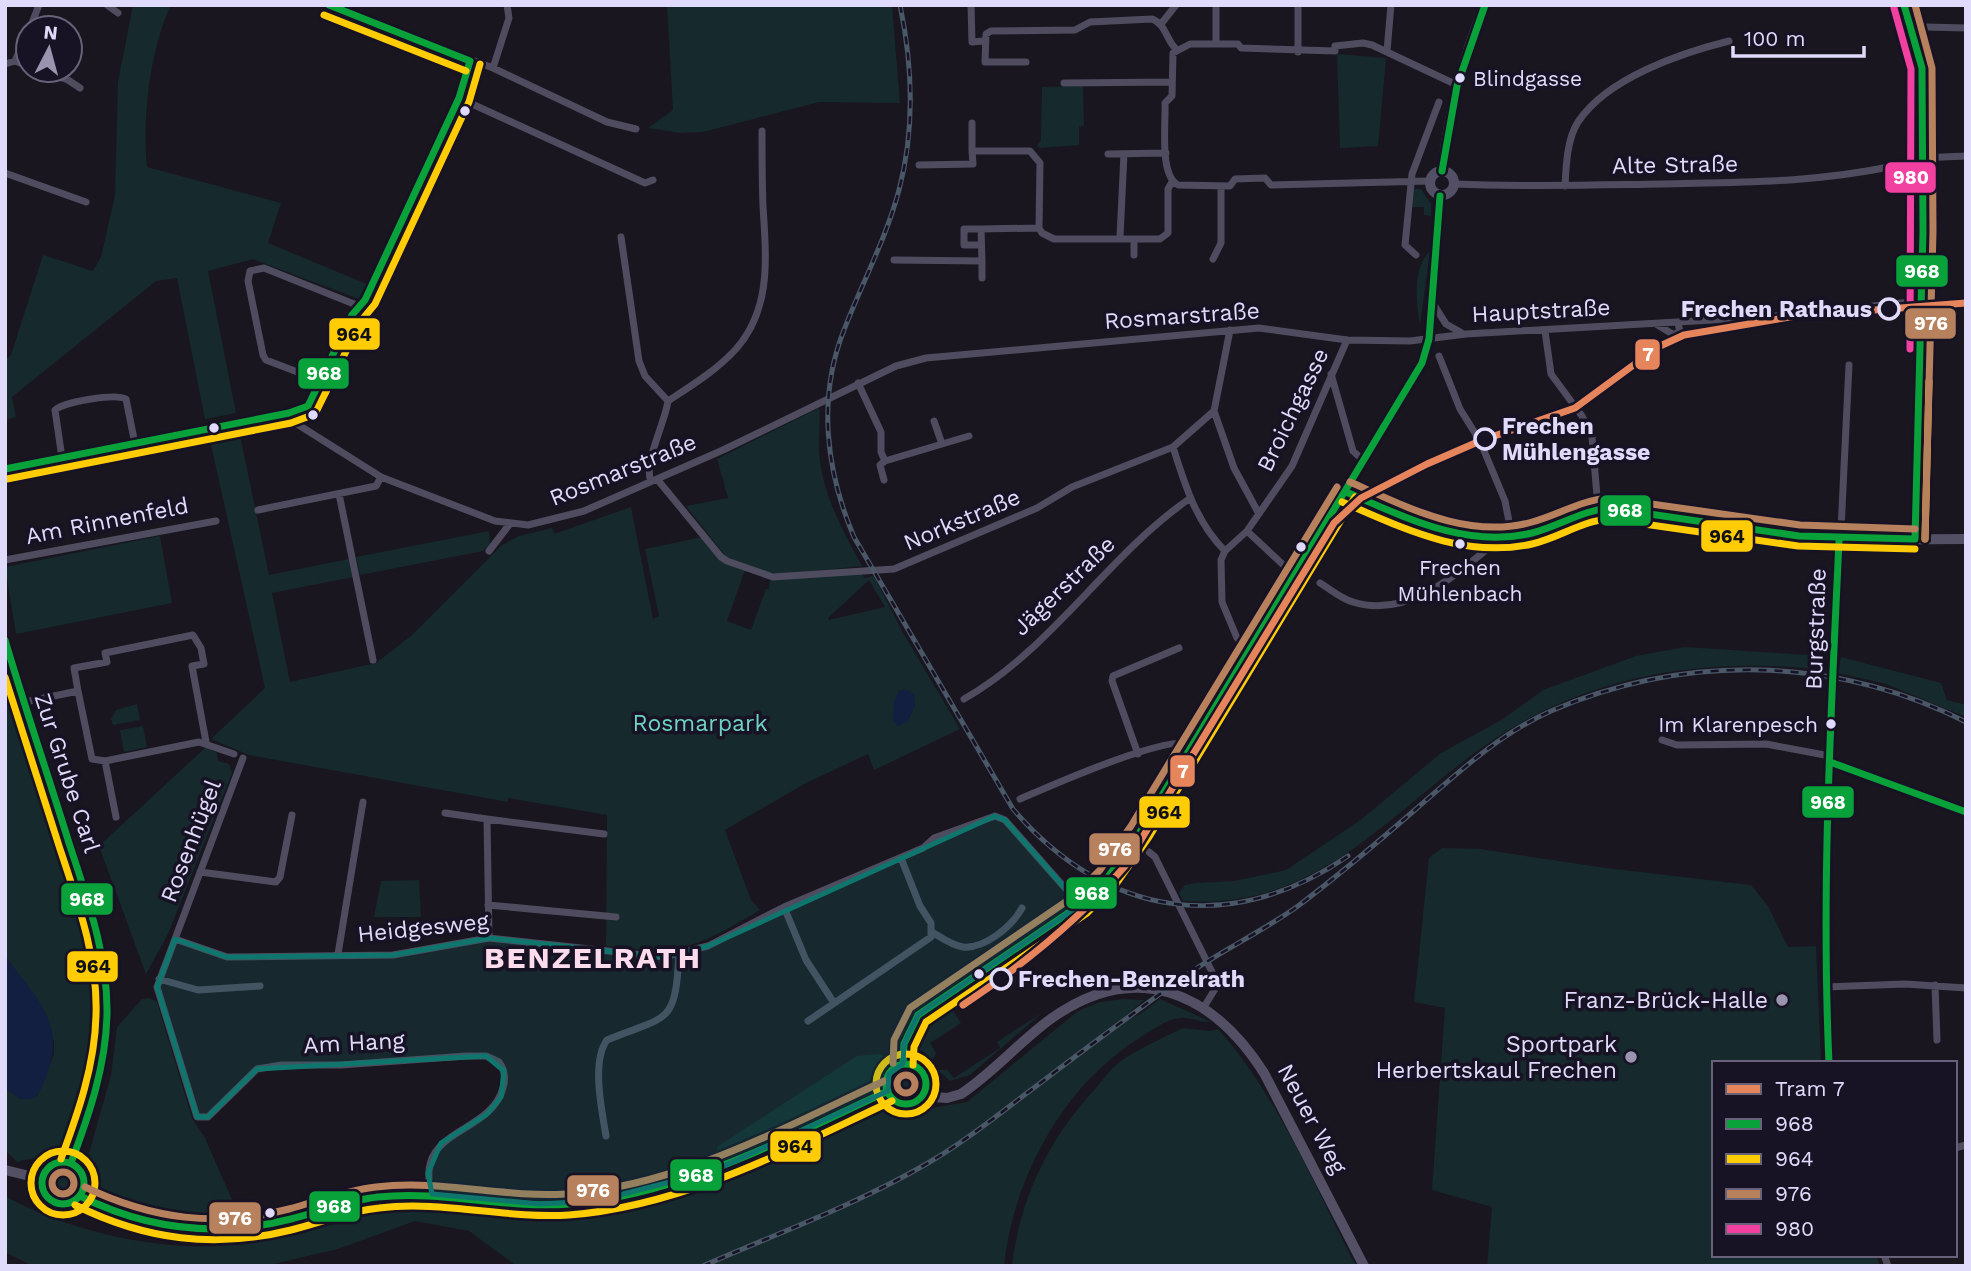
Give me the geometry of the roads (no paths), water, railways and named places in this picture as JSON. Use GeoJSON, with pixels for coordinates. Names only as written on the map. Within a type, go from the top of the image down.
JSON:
{"type":"FeatureCollection","features":[{"type":"Feature","properties":{"kind":"main road"},"geometry":{"type":"LineString","coordinates":[[1442,171],[1449,114],[1485,5]]}},
{"type":"Feature","properties":{"kind":"main road"},"geometry":{"type":"LineString","coordinates":[[1903,5],[1921,57],[1922,158],[1915,539]]}},
{"type":"Feature","properties":{"kind":"main road"},"geometry":{"type":"LineString","coordinates":[[1442,171],[1451,175],[1454,184],[1448,194],[1440,195],[1430,189],[1429,181],[1435,172],[1442,171]]}},
{"type":"Feature","properties":{"kind":"main road"},"geometry":{"type":"LineString","coordinates":[[903,1064],[907,1034],[918,1015],[1080,905],[1108,877],[1132,844],[1249,648],[1365,462],[1422,363],[1429,339],[1440,195]]}},
{"type":"Feature","properties":{"kind":"main road"},"geometry":{"type":"LineString","coordinates":[[1346,492],[1443,532],[1487,539],[1513,537],[1598,508],[1839,541],[1966,539]]}},
{"type":"Feature","properties":{"kind":"main road","name":"Neuer Weg"},"geometry":{"type":"LineString","coordinates":[[922,1096],[935,1099],[961,1094],[1050,1020],[1079,1002],[1109,992],[1147,989],[1179,996],[1220,1017],[1247,1046],[1264,1073],[1364,1266]]}},
{"type":"Feature","properties":{"kind":"main road"},"geometry":{"type":"LineString","coordinates":[[903,1064],[916,1066],[924,1075],[926,1086],[917,1101],[903,1104],[888,1091],[889,1074],[903,1064]]}},
{"type":"Feature","properties":{"kind":"main road"},"geometry":{"type":"LineString","coordinates":[[80,1196],[130,1220],[184,1230],[265,1224],[359,1200],[432,1194],[566,1205],[658,1189],[713,1171],[888,1091]]}},
{"type":"Feature","properties":{"kind":"main road"},"geometry":{"type":"LineString","coordinates":[[71,1163],[80,1169],[84,1179],[80,1196],[72,1202],[56,1203],[43,1190],[42,1179],[52,1165],[71,1163]]}},
{"type":"Feature","properties":{"kind":"main road"},"geometry":{"type":"LineString","coordinates":[[5,1170],[42,1179]]}},
{"type":"Feature","properties":{"kind":"street"},"geometry":{"type":"LineString","coordinates":[[107,5],[118,13]]}},
{"type":"Feature","properties":{"kind":"street"},"geometry":{"type":"LineString","coordinates":[[328,5],[492,68],[607,122],[636,130]]}},
{"type":"Feature","properties":{"kind":"street"},"geometry":{"type":"LineString","coordinates":[[492,68],[509,18],[507,5]]}},
{"type":"Feature","properties":{"kind":"street"},"geometry":{"type":"LineString","coordinates":[[971,5],[972,41],[984,41]]}},
{"type":"Feature","properties":{"kind":"street"},"geometry":{"type":"LineString","coordinates":[[1161,24],[1176,5]]}},
{"type":"Feature","properties":{"kind":"street"},"geometry":{"type":"LineString","coordinates":[[1216,5],[1216,43]]}},
{"type":"Feature","properties":{"kind":"street"},"geometry":{"type":"LineString","coordinates":[[1298,5],[1298,51]]}},
{"type":"Feature","properties":{"kind":"street"},"geometry":{"type":"LineString","coordinates":[[1387,51],[1391,5]]}},
{"type":"Feature","properties":{"kind":"street"},"geometry":{"type":"LineString","coordinates":[[1026,62],[985,62],[984,41],[991,31],[1075,30],[1090,22],[1152,19],[1161,24],[1168,40],[1177,49]]}},
{"type":"Feature","properties":{"kind":"street"},"geometry":{"type":"LineString","coordinates":[[1926,27],[1966,28]]}},
{"type":"Feature","properties":{"kind":"street"},"geometry":{"type":"LineString","coordinates":[[1565,186],[1573,132],[1596,103],[1663,62],[1729,41]]}},
{"type":"Feature","properties":{"kind":"street"},"geometry":{"type":"LineString","coordinates":[[1429,181],[1271,185],[1265,178],[1235,179],[1230,186],[1182,186],[1172,182],[1166,169],[1166,103],[1172,96],[1172,59],[1177,49],[1190,44],[1216,43],[1298,51],[1335,51],[1335,46],[1363,43],[1387,51],[1457,85]]}},
{"type":"Feature","properties":{"kind":"street"},"geometry":{"type":"LineString","coordinates":[[5,469],[289,413],[308,406],[352,315],[366,300],[459,98],[470,61]]}},
{"type":"Feature","properties":{"kind":"street"},"geometry":{"type":"LineString","coordinates":[[1064,83],[1171,82]]}},
{"type":"Feature","properties":{"kind":"street"},"geometry":{"type":"LineString","coordinates":[[74,84],[80,88]]}},
{"type":"Feature","properties":{"kind":"street"},"geometry":{"type":"LineString","coordinates":[[459,98],[645,183],[653,180]]}},
{"type":"Feature","properties":{"kind":"street"},"geometry":{"type":"LineString","coordinates":[[1416,255],[1405,246],[1412,180],[1439,102]]}},
{"type":"Feature","properties":{"kind":"street"},"geometry":{"type":"LineString","coordinates":[[919,164],[972,164],[972,123]]}},
{"type":"Feature","properties":{"kind":"street"},"geometry":{"type":"LineString","coordinates":[[668,401],[697,383],[737,348],[757,313],[767,275],[768,253],[762,131]]}},
{"type":"Feature","properties":{"kind":"street"},"geometry":{"type":"LineString","coordinates":[[972,151],[1034,153],[1040,163],[1040,228],[1042,233],[1054,239],[1160,239],[1168,233],[1168,189],[1172,182]]}},
{"type":"Feature","properties":{"kind":"street"},"geometry":{"type":"LineString","coordinates":[[1108,154],[1166,153]]}},
{"type":"Feature","properties":{"kind":"street"},"geometry":{"type":"LineString","coordinates":[[1120,237],[1124,154]]}},
{"type":"Feature","properties":{"kind":"street"},"geometry":{"type":"LineString","coordinates":[[1922,158],[1966,156]]}},
{"type":"Feature","properties":{"kind":"street","name":"Alte Straße"},"geometry":{"type":"LineString","coordinates":[[1454,184],[1565,186],[1811,181],[1894,166]]}},
{"type":"Feature","properties":{"kind":"street"},"geometry":{"type":"LineString","coordinates":[[5,173],[86,202]]}},
{"type":"Feature","properties":{"kind":"street"},"geometry":{"type":"LineString","coordinates":[[1213,259],[1221,243],[1221,186]]}},
{"type":"Feature","properties":{"kind":"street"},"geometry":{"type":"LineString","coordinates":[[981,245],[964,245],[964,229],[1040,228]]}},
{"type":"Feature","properties":{"kind":"street"},"geometry":{"type":"LineString","coordinates":[[981,229],[982,278]]}},
{"type":"Feature","properties":{"kind":"street"},"geometry":{"type":"LineString","coordinates":[[621,237],[639,361],[645,376],[668,401]]}},
{"type":"Feature","properties":{"kind":"street"},"geometry":{"type":"LineString","coordinates":[[1134,241],[1134,255]]}},
{"type":"Feature","properties":{"kind":"street"},"geometry":{"type":"LineString","coordinates":[[894,260],[982,261]]}},
{"type":"Feature","properties":{"kind":"street"},"geometry":{"type":"LineString","coordinates":[[321,381],[266,360],[262,355],[248,281],[250,271],[264,268],[359,306]]}},
{"type":"Feature","properties":{"kind":"street","name":"Hauptstraße"},"geometry":{"type":"LineString","coordinates":[[1429,339],[1466,334],[1678,324],[1920,301]]}},
{"type":"Feature","properties":{"kind":"street"},"geometry":{"type":"LineString","coordinates":[[1432,302],[1446,324],[1466,334]]}},
{"type":"Feature","properties":{"kind":"street","name":"Hauptstraße"},"geometry":{"type":"LineString","coordinates":[[1656,324],[1674,335],[1680,331],[1678,324]]}},
{"type":"Feature","properties":{"kind":"street","name":"Rosmarstraße"},"geometry":{"type":"LineString","coordinates":[[289,413],[297,424],[381,477],[509,525],[551,521],[584,511],[896,366],[926,358],[1230,330],[1273,329],[1347,340],[1429,339]]}},
{"type":"Feature","properties":{"kind":"street"},"geometry":{"type":"LineString","coordinates":[[1230,330],[1214,411],[1234,468],[1259,514]]}},
{"type":"Feature","properties":{"kind":"street"},"geometry":{"type":"LineString","coordinates":[[1545,331],[1551,374],[1582,416],[1591,437],[1598,508]]}},
{"type":"Feature","properties":{"kind":"street","name":"Broichgasse"},"geometry":{"type":"LineString","coordinates":[[1225,551],[1247,531],[1299,452],[1347,340]]}},
{"type":"Feature","properties":{"kind":"street"},"geometry":{"type":"LineString","coordinates":[[1438,356],[1460,409],[1480,441],[1501,490],[1513,537]]}},
{"type":"Feature","properties":{"kind":"street","name":"Burgstraße"},"geometry":{"type":"LineString","coordinates":[[1829,1061],[1825,987],[1825,858],[1849,365]]}},
{"type":"Feature","properties":{"kind":"street"},"geometry":{"type":"LineString","coordinates":[[1331,374],[1355,454],[1365,462]]}},
{"type":"Feature","properties":{"kind":"street"},"geometry":{"type":"LineString","coordinates":[[859,383],[881,432],[881,452],[885,461]]}},
{"type":"Feature","properties":{"kind":"street"},"geometry":{"type":"LineString","coordinates":[[62,458],[55,410],[59,406],[118,395],[126,398],[135,444]]}},
{"type":"Feature","properties":{"kind":"street"},"geometry":{"type":"LineString","coordinates":[[654,480],[648,468],[665,423],[668,401]]}},
{"type":"Feature","properties":{"kind":"street","name":"Norkstraße"},"geometry":{"type":"LineString","coordinates":[[654,480],[727,561],[773,577],[786,578],[899,568],[1037,508],[1073,487],[1173,447],[1214,411]]}},
{"type":"Feature","properties":{"kind":"street"},"geometry":{"type":"LineString","coordinates":[[934,421],[942,444]]}},
{"type":"Feature","properties":{"kind":"street"},"geometry":{"type":"LineString","coordinates":[[884,480],[880,465],[885,461],[969,436]]}},
{"type":"Feature","properties":{"kind":"street"},"geometry":{"type":"LineString","coordinates":[[1173,447],[1189,499],[1210,534],[1225,551],[1220,569],[1223,602],[1237,638],[1249,648]]}},
{"type":"Feature","properties":{"kind":"street"},"geometry":{"type":"LineString","coordinates":[[258,510],[376,486],[381,477]]}},
{"type":"Feature","properties":{"kind":"street"},"geometry":{"type":"LineString","coordinates":[[339,494],[373,660]]}},
{"type":"Feature","properties":{"kind":"street","name":"Jägerstraße"},"geometry":{"type":"LineString","coordinates":[[964,699],[1029,648],[1143,536],[1189,499]]}},
{"type":"Feature","properties":{"kind":"street","name":"Am Rinnenfeld"},"geometry":{"type":"LineString","coordinates":[[5,560],[216,521]]}},
{"type":"Feature","properties":{"kind":"street"},"geometry":{"type":"LineString","coordinates":[[489,551],[509,525]]}},
{"type":"Feature","properties":{"kind":"street"},"geometry":{"type":"LineString","coordinates":[[1247,531],[1294,575]]}},
{"type":"Feature","properties":{"kind":"street"},"geometry":{"type":"LineString","coordinates":[[1320,583],[1351,602],[1377,607],[1396,603],[1446,584],[1487,549],[1487,539]]}},
{"type":"Feature","properties":{"kind":"street"},"geometry":{"type":"LineString","coordinates":[[206,742],[192,666],[204,664],[201,648],[193,635],[105,653],[107,662],[74,668],[92,759],[105,761],[206,742],[234,754]]}},
{"type":"Feature","properties":{"kind":"street","name":"Zur Grube Carl"},"geometry":{"type":"LineString","coordinates":[[5,639],[96,925],[105,977],[107,1013],[104,1053],[93,1104],[71,1163]]}},
{"type":"Feature","properties":{"kind":"street"},"geometry":{"type":"LineString","coordinates":[[1138,754],[1112,681],[1114,676],[1179,648]]}},
{"type":"Feature","properties":{"kind":"street"},"geometry":{"type":"LineString","coordinates":[[25,702],[78,691]]}},
{"type":"Feature","properties":{"kind":"street"},"geometry":{"type":"LineString","coordinates":[[1662,740],[1677,745],[1766,744],[1830,759],[1966,812]]}},
{"type":"Feature","properties":{"kind":"street"},"geometry":{"type":"LineString","coordinates":[[1020,799],[1175,742],[1192,745]]}},
{"type":"Feature","properties":{"kind":"street","name":"Rosenhügel"},"geometry":{"type":"LineString","coordinates":[[175,939],[243,758]]}},
{"type":"Feature","properties":{"kind":"street"},"geometry":{"type":"LineString","coordinates":[[105,761],[116,817]]}},
{"type":"Feature","properties":{"kind":"street"},"geometry":{"type":"LineString","coordinates":[[338,954],[363,802]]}},
{"type":"Feature","properties":{"kind":"street"},"geometry":{"type":"LineString","coordinates":[[445,813],[604,834]]}},
{"type":"Feature","properties":{"kind":"street"},"geometry":{"type":"LineString","coordinates":[[200,872],[276,882],[292,815]]}},
{"type":"Feature","properties":{"kind":"street","name":"Heidgesweg"},"geometry":{"type":"LineString","coordinates":[[175,939],[227,957],[393,955],[489,939],[642,957],[679,955],[708,946],[784,907],[901,859],[923,848],[934,838],[999,816],[1080,905]]}},
{"type":"Feature","properties":{"kind":"street"},"geometry":{"type":"LineString","coordinates":[[487,819],[489,939]]}},
{"type":"Feature","properties":{"kind":"street"},"geometry":{"type":"LineString","coordinates":[[1149,852],[1155,857],[1215,978],[1215,989],[1204,1007]]}},
{"type":"Feature","properties":{"kind":"street"},"geometry":{"type":"LineString","coordinates":[[901,859],[932,932],[953,944],[975,946],[1014,922],[1022,908]]}},
{"type":"Feature","properties":{"kind":"street"},"geometry":{"type":"LineString","coordinates":[[488,905],[616,917]]}},
{"type":"Feature","properties":{"kind":"street"},"geometry":{"type":"LineString","coordinates":[[784,907],[806,960],[834,1003]]}},
{"type":"Feature","properties":{"kind":"street"},"geometry":{"type":"LineString","coordinates":[[808,1021],[926,942],[932,932]]}},
{"type":"Feature","properties":{"kind":"street"},"geometry":{"type":"LineString","coordinates":[[175,939],[158,983],[198,990],[260,986]]}},
{"type":"Feature","properties":{"kind":"street"},"geometry":{"type":"LineString","coordinates":[[606,1136],[598,1076],[602,1046],[607,1040],[667,1015],[675,1001],[679,955]]}},
{"type":"Feature","properties":{"kind":"street","name":"Am Hang"},"geometry":{"type":"LineString","coordinates":[[158,983],[194,1115],[201,1118],[208,1117],[257,1069],[282,1065],[341,1065],[466,1056],[496,1059],[504,1071],[500,1097],[487,1114],[441,1143],[428,1173],[432,1194]]}},
{"type":"Feature","properties":{"kind":"street"},"geometry":{"type":"LineString","coordinates":[[1825,987],[1935,985],[1966,988]]}},
{"type":"Feature","properties":{"kind":"street"},"geometry":{"type":"LineString","coordinates":[[1935,985],[1937,1040]]}},
{"type":"Feature","properties":{"kind":"water"},"geometry":{"type":"Polygon","coordinates":[[[905,689],[914,694],[915,706],[908,721],[898,726],[893,721],[894,701],[899,691],[905,689]]]}},
{"type":"Feature","properties":{"kind":"water"},"geometry":{"type":"Polygon","coordinates":[[[5,955],[43,1008],[53,1036],[48,1071],[40,1090],[32,1099],[20,1099],[5,1088],[5,955]]]}},
{"type":"Feature","properties":{"kind":"railway"},"geometry":{"type":"LineString","coordinates":[[900,5],[910,75],[910,121],[904,167],[887,226],[844,330],[830,382],[828,434],[831,460],[844,512],[854,537],[1013,809],[1049,845],[1088,873],[1128,893],[1171,903],[1214,905],[1259,898],[1304,882],[1348,856]]}},
{"type":"Feature","properties":{"kind":"railway"},"geometry":{"type":"LineString","coordinates":[[703,1266],[874,1192],[956,1146],[1190,973],[1298,906],[1480,755],[1514,731],[1551,711],[1602,692],[1654,679],[1707,672],[1760,670],[1813,674],[1865,684],[1916,700],[1966,722]]}},
{"type":"Feature","properties":{"kind":"tram line","name":"7"},"geometry":{"type":"LineString","coordinates":[[963,1005],[1049,941],[1125,866],[1334,523],[1361,498],[1427,464],[1480,441],[1575,408],[1658,347],[1684,335],[1796,316],[1966,303]]}},
{"type":"Feature","properties":{"kind":"place","name":"Blindgasse"},"geometry":{"type":"Point","coordinates":[1460,78]}},
{"type":"Feature","properties":{"kind":"place","name":"Frechen Rathaus"},"geometry":{"type":"Point","coordinates":[1889,309]}},
{"type":"Feature","properties":{"kind":"place","name":"Frechen Mühlengasse"},"geometry":{"type":"Point","coordinates":[1485,439]}},
{"type":"Feature","properties":{"kind":"place","name":"Frechen Mühlenbach"},"geometry":{"type":"Point","coordinates":[1460,544]}},
{"type":"Feature","properties":{"kind":"place","name":"Im Klarenpesch"},"geometry":{"type":"Point","coordinates":[1831,724]}},
{"type":"Feature","properties":{"kind":"place","name":"Frechen-Benzelrath"},"geometry":{"type":"Point","coordinates":[1001,979]}},
{"type":"Feature","properties":{"kind":"place","name":"Franz-Brück-Halle"},"geometry":{"type":"Point","coordinates":[1782,1000]}},
{"type":"Feature","properties":{"kind":"place","name":"Sportpark Herbertskaul Frechen"},"geometry":{"type":"Point","coordinates":[1631,1057]}},
{"type":"Feature","properties":{"kind":"district","name":"BENZELRATH"},"geometry":{"type":"Point","coordinates":[593,957]}},
{"type":"Feature","properties":{"kind":"park label","name":"Rosmarpark"},"geometry":{"type":"Point","coordinates":[700,723]}}]}
